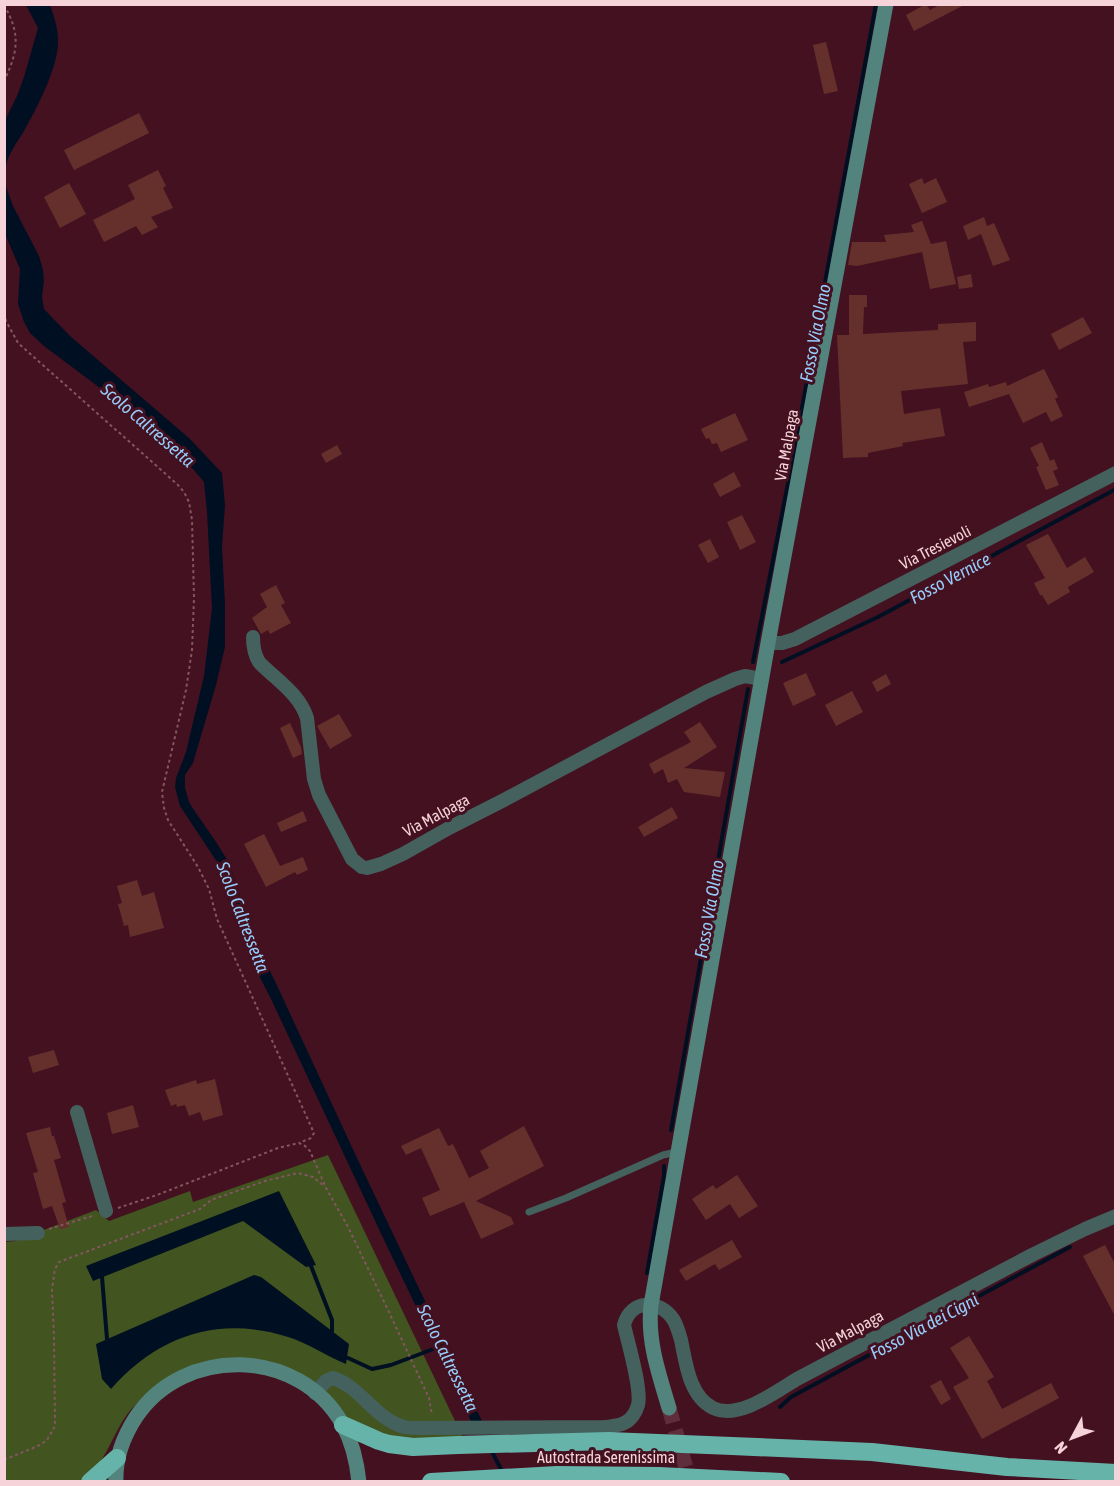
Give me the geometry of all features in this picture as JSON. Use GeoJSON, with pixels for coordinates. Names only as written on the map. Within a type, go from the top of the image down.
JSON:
{"type":"FeatureCollection","features":[{"type":"Feature","properties":{"kind":"highway"},"geometry":{"type":"LineString","coordinates":[[343,1425],[380,1442],[413,1447],[458,1444],[505,1436],[872,1452],[1007,1467],[1116,1473]]}},
{"type":"Feature","properties":{"kind":"highway"},"geometry":{"type":"LineString","coordinates":[[90,1482],[117,1458]]}},
{"type":"Feature","properties":{"kind":"highway","name":"Autostrada Serenissima"},"geometry":{"type":"LineString","coordinates":[[431,1482],[557,1475],[659,1476],[781,1482]]}},
{"type":"Feature","properties":{"kind":"street","name":"Via Malpaga"},"geometry":{"type":"LineString","coordinates":[[669,1408],[651,1342],[651,1305],[768,643],[886,4]]}},
{"type":"Feature","properties":{"kind":"street","name":"Via Tresievoli"},"geometry":{"type":"LineString","coordinates":[[768,643],[782,643],[795,639],[1116,473]]}},
{"type":"Feature","properties":{"kind":"street","name":"Via Malpaga"},"geometry":{"type":"LineString","coordinates":[[253,637],[253,647],[259,662],[297,697],[304,710],[307,718],[314,779],[320,795],[352,859],[367,868],[403,854],[706,692],[745,676],[762,679]]}},
{"type":"Feature","properties":{"kind":"street"},"geometry":{"type":"LineString","coordinates":[[77,1112],[106,1211]]}},
{"type":"Feature","properties":{"kind":"street","name":"Via Malpaga"},"geometry":{"type":"LineString","coordinates":[[651,1305],[672,1317],[678,1328],[691,1382],[698,1394],[713,1408],[734,1411],[743,1409],[1032,1255],[1085,1228],[1116,1216]]}},
{"type":"Feature","properties":{"kind":"street"},"geometry":{"type":"LineString","coordinates":[[4,1234],[38,1233]]}},
{"type":"Feature","properties":{"kind":"street"},"geometry":{"type":"LineString","coordinates":[[315,1393],[333,1378],[344,1382],[373,1408],[404,1427],[441,1428],[505,1436],[619,1425],[628,1420],[639,1401],[636,1376],[624,1325],[634,1308],[641,1304],[651,1305]]}},
{"type":"Feature","properties":{"kind":"street"},"geometry":{"type":"LineString","coordinates":[[116,1482],[117,1458],[122,1442],[130,1426],[151,1399],[178,1379],[194,1372],[211,1367],[245,1365],[261,1367],[294,1378],[315,1393],[333,1411],[343,1425],[355,1458],[359,1482]]}},
{"type":"Feature","properties":{"kind":"lane"},"geometry":{"type":"LineString","coordinates":[[529,1212],[663,1155],[678,1154]]}},
{"type":"Feature","properties":{"kind":"path"},"geometry":{"type":"LineString","coordinates":[[4,4],[16,31],[16,47],[13,63],[4,81]]}},
{"type":"Feature","properties":{"kind":"path"},"geometry":{"type":"LineString","coordinates":[[4,313],[18,343],[177,484],[189,502],[192,520],[194,598],[192,650],[186,690],[162,792],[164,808],[168,820],[209,889],[217,920],[314,1133],[310,1138],[299,1143],[278,1148],[157,1195],[38,1233]]}},
{"type":"Feature","properties":{"kind":"path"},"geometry":{"type":"LineString","coordinates":[[299,1143],[310,1151],[326,1188],[347,1225],[413,1363],[441,1428]]}},
{"type":"Feature","properties":{"kind":"path"},"geometry":{"type":"LineString","coordinates":[[4,1460],[40,1445],[47,1440],[55,1426],[52,1289],[55,1269],[59,1262],[200,1209],[211,1200],[266,1181],[298,1173],[314,1177],[326,1188]]}},
{"type":"Feature","properties":{"kind":"green space"},"geometry":{"type":"Polygon","coordinates":[[[328,1155],[467,1446],[414,1445],[351,1421],[309,1384],[245,1360],[153,1388],[127,1415],[102,1459],[84,1481],[5,1481],[4,1242],[15,1241],[96,1210],[109,1221],[190,1191],[193,1202],[328,1155]]]}},
{"type":"Feature","properties":{"kind":"water"},"geometry":{"type":"Polygon","coordinates":[[[26,5],[50,5],[57,31],[57,50],[46,87],[9,156],[5,172],[5,120],[24,77],[38,28],[26,5]]]}},
{"type":"Feature","properties":{"kind":"water"},"geometry":{"type":"Polygon","coordinates":[[[4,181],[13,206],[39,256],[43,270],[44,309],[70,336],[189,438],[222,473],[225,505],[222,547],[225,647],[193,763],[185,775],[185,788],[189,802],[228,861],[250,932],[482,1421],[471,1421],[250,958],[230,907],[223,873],[180,806],[175,787],[176,778],[186,752],[204,676],[212,608],[204,482],[193,469],[166,448],[124,406],[30,333],[18,304],[20,269],[5,234],[4,181]]]}},
{"type":"Feature","properties":{"kind":"water"},"geometry":{"type":"Polygon","coordinates":[[[279,1191],[316,1265],[306,1267],[243,1221],[93,1281],[86,1266],[279,1191]]]}},
{"type":"Feature","properties":{"kind":"water"},"geometry":{"type":"Polygon","coordinates":[[[254,1275],[261,1277],[349,1344],[346,1364],[288,1337],[237,1328],[191,1335],[169,1343],[149,1355],[111,1389],[102,1379],[96,1344],[254,1275]]]}},
{"type":"Feature","properties":{"kind":"building"},"geometry":{"type":"Polygon","coordinates":[[[926,4],[930,10],[941,4],[966,4],[914,31],[906,15],[926,4]]]}},
{"type":"Feature","properties":{"kind":"building"},"geometry":{"type":"Polygon","coordinates":[[[826,42],[838,91],[824,94],[813,45],[826,42]]]}},
{"type":"Feature","properties":{"kind":"building"},"geometry":{"type":"Polygon","coordinates":[[[139,113],[149,133],[74,170],[64,150],[139,113]]]}},
{"type":"Feature","properties":{"kind":"building"},"geometry":{"type":"Polygon","coordinates":[[[158,170],[166,186],[163,188],[173,208],[151,217],[158,227],[142,235],[136,226],[104,242],[93,220],[135,199],[128,185],[158,170]]]}},
{"type":"Feature","properties":{"kind":"building"},"geometry":{"type":"Polygon","coordinates":[[[922,178],[924,184],[936,178],[947,202],[922,213],[909,184],[922,178]]]}},
{"type":"Feature","properties":{"kind":"building"},"geometry":{"type":"Polygon","coordinates":[[[69,183],[86,214],[60,228],[44,197],[69,183]]]}},
{"type":"Feature","properties":{"kind":"building"},"geometry":{"type":"Polygon","coordinates":[[[984,217],[987,226],[994,223],[1010,260],[993,266],[981,234],[968,240],[963,226],[984,217]]]}},
{"type":"Feature","properties":{"kind":"building"},"geometry":{"type":"Polygon","coordinates":[[[922,221],[931,244],[946,241],[956,284],[930,289],[922,252],[857,266],[848,265],[852,242],[886,242],[884,235],[914,232],[911,225],[922,221]]]}},
{"type":"Feature","properties":{"kind":"building"},"geometry":{"type":"Polygon","coordinates":[[[971,274],[973,287],[959,289],[957,277],[971,274]]]}},
{"type":"Feature","properties":{"kind":"building"},"geometry":{"type":"Polygon","coordinates":[[[849,295],[867,295],[863,334],[938,330],[938,324],[976,322],[976,341],[963,342],[968,384],[901,391],[904,414],[940,408],[945,436],[902,443],[903,446],[868,453],[868,457],[843,458],[837,335],[849,335],[849,295]]]}},
{"type":"Feature","properties":{"kind":"building"},"geometry":{"type":"Polygon","coordinates":[[[1083,317],[1092,333],[1059,350],[1051,334],[1083,317]]]}},
{"type":"Feature","properties":{"kind":"building"},"geometry":{"type":"Polygon","coordinates":[[[1044,369],[1058,397],[1055,399],[1063,416],[1051,422],[1046,412],[1023,423],[1009,394],[969,407],[964,392],[988,384],[989,387],[1006,382],[1007,386],[1044,369]]]}},
{"type":"Feature","properties":{"kind":"building"},"geometry":{"type":"Polygon","coordinates":[[[735,413],[748,440],[721,452],[717,443],[712,444],[709,438],[706,439],[701,429],[735,413]]]}},
{"type":"Feature","properties":{"kind":"building"},"geometry":{"type":"Polygon","coordinates":[[[1042,442],[1050,461],[1054,459],[1058,469],[1053,471],[1059,485],[1046,490],[1036,467],[1039,466],[1030,448],[1042,442]]]}},
{"type":"Feature","properties":{"kind":"building"},"geometry":{"type":"Polygon","coordinates":[[[337,445],[342,454],[326,463],[321,454],[337,445]]]}},
{"type":"Feature","properties":{"kind":"building"},"geometry":{"type":"Polygon","coordinates":[[[734,472],[741,486],[720,497],[713,484],[734,472]]]}},
{"type":"Feature","properties":{"kind":"building"},"geometry":{"type":"Polygon","coordinates":[[[742,515],[756,542],[740,550],[727,522],[742,515]]]}},
{"type":"Feature","properties":{"kind":"building"},"geometry":{"type":"Polygon","coordinates":[[[1048,534],[1067,568],[1085,557],[1094,572],[1068,587],[1070,592],[1048,605],[1034,583],[1045,578],[1026,545],[1048,534]]]}},
{"type":"Feature","properties":{"kind":"building"},"geometry":{"type":"Polygon","coordinates":[[[710,539],[719,557],[708,563],[698,545],[710,539]]]}},
{"type":"Feature","properties":{"kind":"building"},"geometry":{"type":"Polygon","coordinates":[[[276,585],[285,603],[281,605],[291,623],[270,634],[268,630],[261,634],[252,618],[267,607],[260,594],[276,585]]]}},
{"type":"Feature","properties":{"kind":"building"},"geometry":{"type":"Polygon","coordinates":[[[806,673],[816,695],[793,706],[783,683],[806,673]]]}},
{"type":"Feature","properties":{"kind":"building"},"geometry":{"type":"Polygon","coordinates":[[[886,674],[891,684],[877,692],[872,682],[886,674]]]}},
{"type":"Feature","properties":{"kind":"building"},"geometry":{"type":"Polygon","coordinates":[[[852,691],[863,712],[836,726],[825,705],[852,691]]]}},
{"type":"Feature","properties":{"kind":"building"},"geometry":{"type":"Polygon","coordinates":[[[339,714],[352,736],[330,749],[317,726],[339,714]]]}},
{"type":"Feature","properties":{"kind":"building"},"geometry":{"type":"Polygon","coordinates":[[[700,722],[717,747],[684,768],[725,772],[720,797],[684,792],[677,779],[668,783],[663,769],[654,774],[649,764],[691,742],[684,732],[700,722]]]}},
{"type":"Feature","properties":{"kind":"building"},"geometry":{"type":"Polygon","coordinates":[[[290,723],[302,754],[293,758],[280,728],[290,723]]]}},
{"type":"Feature","properties":{"kind":"building"},"geometry":{"type":"Polygon","coordinates":[[[672,807],[678,818],[644,837],[638,827],[672,807]]]}},
{"type":"Feature","properties":{"kind":"building"},"geometry":{"type":"Polygon","coordinates":[[[303,811],[307,821],[281,832],[277,823],[303,811]]]}},
{"type":"Feature","properties":{"kind":"building"},"geometry":{"type":"Polygon","coordinates":[[[264,834],[280,866],[303,857],[308,870],[297,875],[295,872],[266,887],[244,844],[264,834]]]}},
{"type":"Feature","properties":{"kind":"building"},"geometry":{"type":"Polygon","coordinates":[[[137,880],[142,896],[154,892],[164,928],[130,937],[128,925],[124,926],[118,904],[122,903],[117,886],[137,880]]]}},
{"type":"Feature","properties":{"kind":"building"},"geometry":{"type":"Polygon","coordinates":[[[54,1050],[59,1065],[33,1073],[28,1057],[54,1050]]]}},
{"type":"Feature","properties":{"kind":"building"},"geometry":{"type":"Polygon","coordinates":[[[215,1079],[223,1115],[203,1121],[200,1112],[189,1116],[185,1105],[171,1106],[165,1090],[196,1080],[197,1084],[215,1079]]]}},
{"type":"Feature","properties":{"kind":"building"},"geometry":{"type":"Polygon","coordinates":[[[133,1105],[139,1127],[112,1134],[107,1113],[133,1105]]]}},
{"type":"Feature","properties":{"kind":"building"},"geometry":{"type":"Polygon","coordinates":[[[524,1126],[544,1166],[476,1201],[511,1217],[514,1224],[481,1239],[464,1202],[430,1216],[422,1198],[440,1190],[421,1148],[406,1155],[401,1146],[439,1128],[448,1146],[453,1144],[469,1178],[489,1168],[480,1151],[524,1126]]]}},
{"type":"Feature","properties":{"kind":"building"},"geometry":{"type":"Polygon","coordinates":[[[50,1127],[61,1158],[54,1160],[66,1202],[62,1203],[69,1227],[60,1229],[52,1206],[43,1209],[33,1173],[38,1172],[26,1133],[50,1127]]]}},
{"type":"Feature","properties":{"kind":"building"},"geometry":{"type":"Polygon","coordinates":[[[737,1175],[758,1206],[739,1218],[730,1204],[706,1220],[692,1199],[713,1185],[716,1189],[737,1175]]]}},
{"type":"Feature","properties":{"kind":"building"},"geometry":{"type":"Polygon","coordinates":[[[732,1240],[742,1257],[719,1270],[715,1264],[686,1281],[679,1270],[732,1240]]]}},
{"type":"Feature","properties":{"kind":"building"},"geometry":{"type":"Polygon","coordinates":[[[1105,1245],[1116,1266],[1116,1318],[1083,1256],[1105,1245]]]}},
{"type":"Feature","properties":{"kind":"building"},"geometry":{"type":"Polygon","coordinates":[[[969,1336],[994,1377],[987,1381],[1002,1409],[1051,1383],[1059,1398],[982,1439],[953,1387],[969,1378],[950,1348],[969,1336]]]}},
{"type":"Feature","properties":{"kind":"building"},"geometry":{"type":"Polygon","coordinates":[[[941,1380],[951,1399],[941,1405],[930,1386],[941,1380]]]}},
{"type":"Feature","properties":{"kind":"waterway","name":"Fosso Via Olmo"},"geometry":{"type":"LineString","coordinates":[[753,662],[876,4]]}},
{"type":"Feature","properties":{"kind":"waterway","name":"Fosso Vernice"},"geometry":{"type":"LineString","coordinates":[[782,662],[878,617],[1116,489]]}},
{"type":"Feature","properties":{"kind":"waterway","name":"Fosso Via Olmo"},"geometry":{"type":"LineString","coordinates":[[671,1130],[748,689]]}},
{"type":"Feature","properties":{"kind":"waterway","name":"Fosso Via Olmo"},"geometry":{"type":"LineString","coordinates":[[647,1273],[664,1166]]}},
{"type":"Feature","properties":{"kind":"waterway","name":"Fosso Via dei Cigni"},"geometry":{"type":"LineString","coordinates":[[780,1407],[791,1397],[1070,1247]]}},
{"type":"Feature","properties":{"kind":"waterway"},"geometry":{"type":"LineString","coordinates":[[311,1266],[332,1320],[332,1331]]}},
{"type":"Feature","properties":{"kind":"waterway"},"geometry":{"type":"LineString","coordinates":[[102,1277],[107,1339]]}},
{"type":"Feature","properties":{"kind":"waterway"},"geometry":{"type":"LineString","coordinates":[[348,1358],[372,1369],[391,1365],[436,1348]]}},
{"type":"Feature","properties":{"kind":"waterway","name":"Scolo Caltressetta"},"geometry":{"type":"LineString","coordinates":[[491,1450],[503,1473]]}},
{"type":"Feature","properties":{"kind":"tunnel"},"geometry":{"type":"LineString","coordinates":[[669,1408],[690,1482]]}}]}
